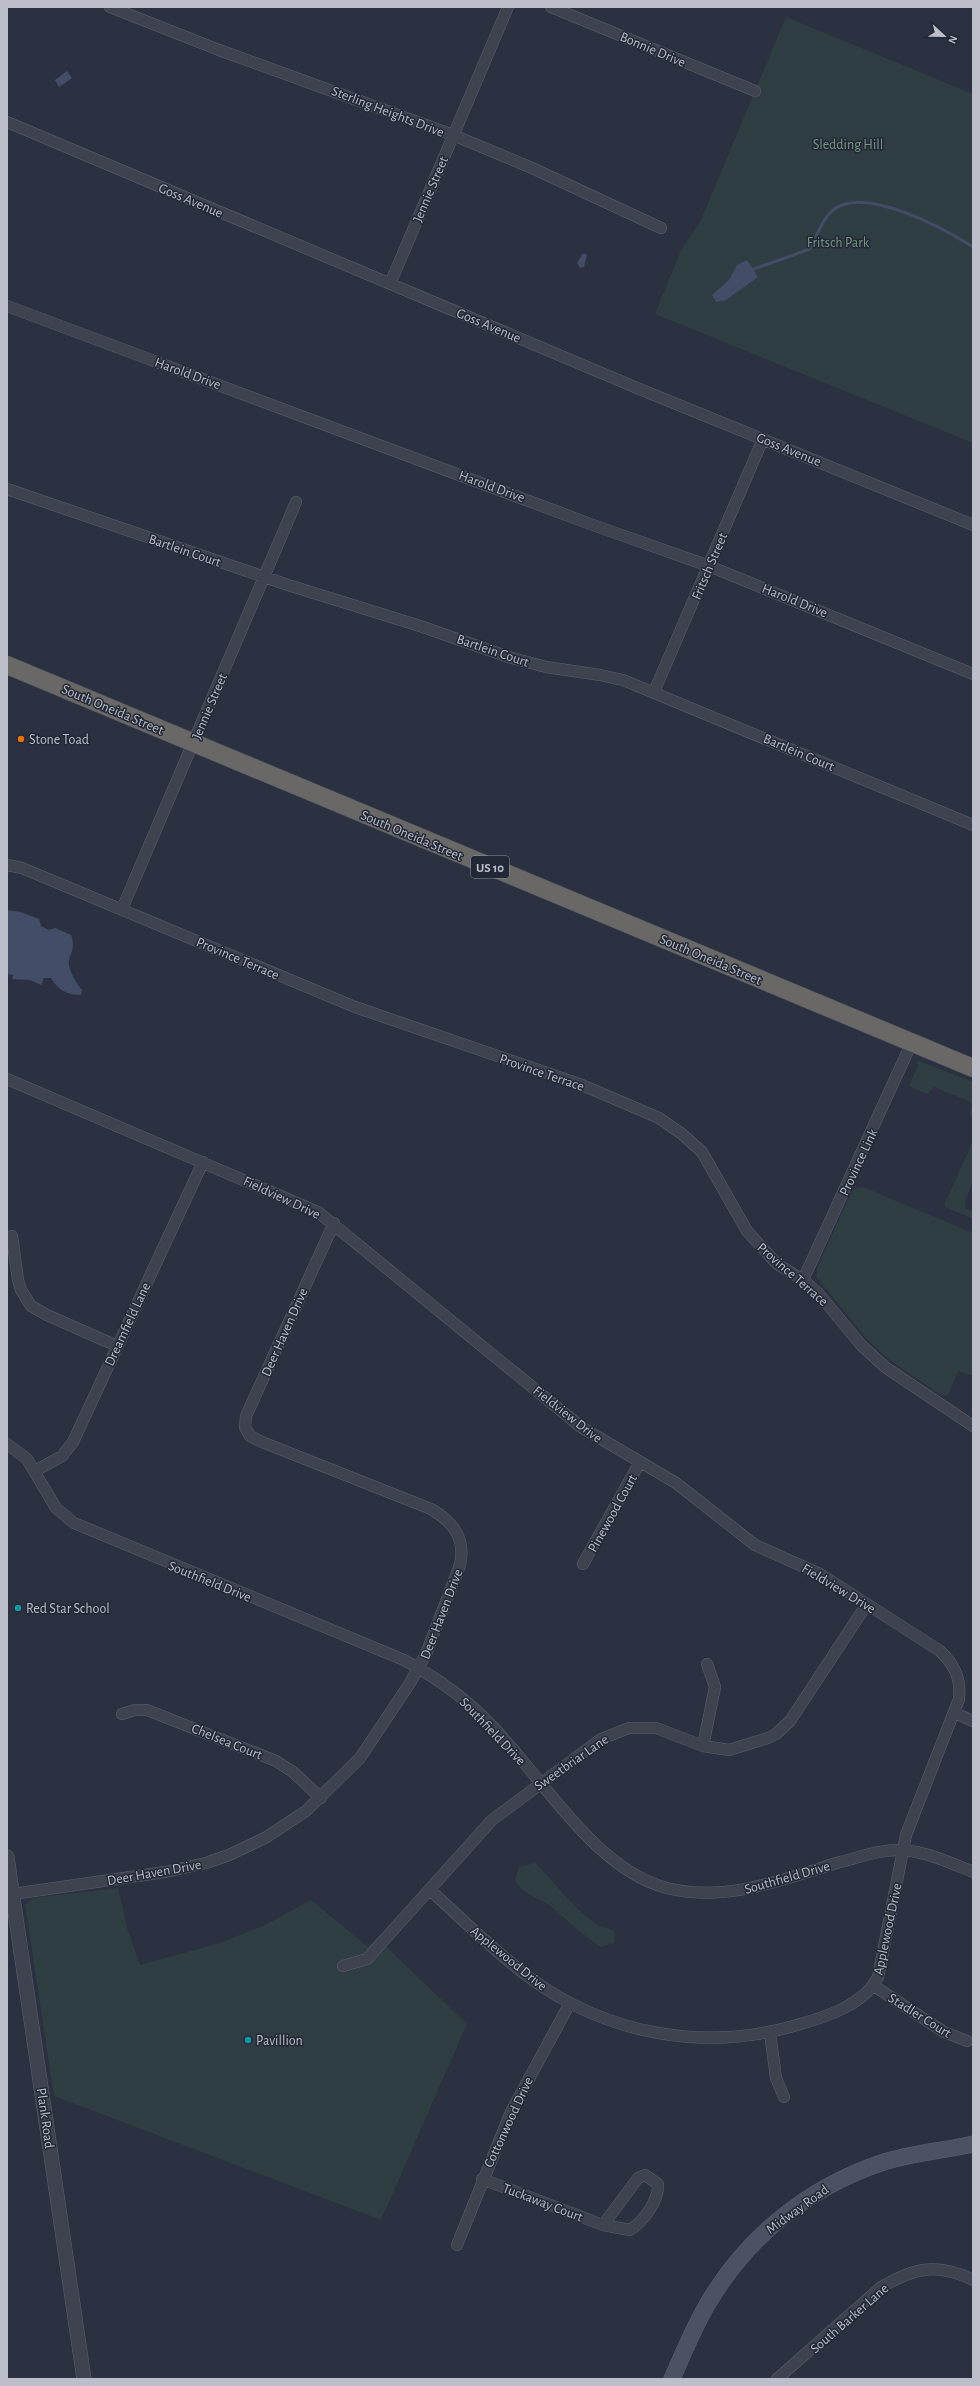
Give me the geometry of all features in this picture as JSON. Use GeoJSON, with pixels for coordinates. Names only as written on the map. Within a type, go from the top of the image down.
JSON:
{"type":"FeatureCollection","features":[{"type":"Feature","properties":{"kind":"highway","name":"South Oneida Street"},"geometry":{"type":"LineString","coordinates":[[7,664],[973,1068]]}},
{"type":"Feature","properties":{"kind":"main road","name":"Midway Road"},"geometry":{"type":"LineString","coordinates":[[672,2379],[696,2325],[720,2285],[768,2228],[789,2211],[832,2184],[856,2172],[905,2157],[973,2144]]}},
{"type":"Feature","properties":{"kind":"street","name":"Sterling Heights Drive"},"geometry":{"type":"LineString","coordinates":[[110,7],[219,50],[453,135],[532,168],[661,228]]}},
{"type":"Feature","properties":{"kind":"street","name":"Jennie Street"},"geometry":{"type":"LineString","coordinates":[[390,284],[508,7]]}},
{"type":"Feature","properties":{"kind":"street","name":"Bonnie Drive"},"geometry":{"type":"LineString","coordinates":[[551,7],[755,91]]}},
{"type":"Feature","properties":{"kind":"street","name":"Goss Avenue"},"geometry":{"type":"LineString","coordinates":[[7,122],[390,284],[973,525]]}},
{"type":"Feature","properties":{"kind":"street","name":"Harold Drive"},"geometry":{"type":"LineString","coordinates":[[7,306],[592,525],[710,566],[973,674]]}},
{"type":"Feature","properties":{"kind":"street","name":"Fritsch Street"},"geometry":{"type":"LineString","coordinates":[[654,692],[710,566],[763,439]]}},
{"type":"Feature","properties":{"kind":"street","name":"Bartlein Court"},"geometry":{"type":"LineString","coordinates":[[7,489],[264,577],[362,609],[446,634],[530,663],[623,680],[973,825]]}},
{"type":"Feature","properties":{"kind":"street","name":"Jennie Street"},"geometry":{"type":"LineString","coordinates":[[122,909],[296,502]]}},
{"type":"Feature","properties":{"kind":"street","name":"Province Terrace"},"geometry":{"type":"LineString","coordinates":[[7,865],[22,868],[355,1007],[582,1085],[659,1118],[682,1134],[702,1152],[719,1180],[739,1219],[756,1242],[777,1264],[803,1280],[830,1306],[862,1346],[885,1367],[973,1426]]}},
{"type":"Feature","properties":{"kind":"street","name":"Province Link"},"geometry":{"type":"LineString","coordinates":[[803,1280],[912,1042]]}},
{"type":"Feature","properties":{"kind":"street","name":"Fieldview Drive"},"geometry":{"type":"LineString","coordinates":[[7,1079],[307,1206],[334,1223],[581,1427],[692,1493],[749,1541],[820,1574],[948,1658],[958,1676],[960,1688],[955,1714],[911,1822],[903,1850]]}},
{"type":"Feature","properties":{"kind":"street","name":"Dreamfield Lane"},"geometry":{"type":"LineString","coordinates":[[35,1471],[55,1460],[68,1450],[203,1162]]}},
{"type":"Feature","properties":{"kind":"street","name":"Deer Haven Drive"},"geometry":{"type":"LineString","coordinates":[[13,1894],[165,1872],[206,1863],[265,1838],[293,1821],[321,1798],[360,1758],[419,1668],[460,1565],[463,1554],[458,1532],[446,1519],[431,1509],[262,1442],[250,1436],[245,1427],[246,1416],[334,1223]]}},
{"type":"Feature","properties":{"kind":"street"},"geometry":{"type":"LineString","coordinates":[[12,1236],[18,1280],[21,1290],[31,1306],[47,1316],[117,1346]]}},
{"type":"Feature","properties":{"kind":"street","name":"Southfield Drive"},"geometry":{"type":"LineString","coordinates":[[7,1444],[19,1452],[35,1471],[56,1508],[74,1524],[419,1668],[445,1685],[478,1712],[542,1782],[566,1813],[609,1857],[622,1867],[650,1882],[677,1890],[705,1893],[734,1892],[875,1853],[903,1850],[938,1859],[973,1872]]}},
{"type":"Feature","properties":{"kind":"street","name":"Pinewood Court"},"geometry":{"type":"LineString","coordinates":[[583,1564],[640,1462]]}},
{"type":"Feature","properties":{"kind":"street","name":"Sweetbriar Lane"},"geometry":{"type":"LineString","coordinates":[[343,1966],[367,1959],[492,1820],[601,1739],[629,1728],[663,1729],[703,1746],[729,1750],[768,1738],[783,1729],[794,1715],[867,1604]]}},
{"type":"Feature","properties":{"kind":"street"},"geometry":{"type":"LineString","coordinates":[[703,1746],[715,1687],[707,1664]]}},
{"type":"Feature","properties":{"kind":"street","name":"Chelsea Court"},"geometry":{"type":"LineString","coordinates":[[122,1714],[135,1710],[147,1710],[276,1761],[293,1772],[321,1798]]}},
{"type":"Feature","properties":{"kind":"street"},"geometry":{"type":"LineString","coordinates":[[955,1714],[973,1721]]}},
{"type":"Feature","properties":{"kind":"street","name":"Applewood Drive"},"geometry":{"type":"LineString","coordinates":[[430,1890],[512,1964],[570,2003],[621,2025],[670,2036],[718,2038],[770,2032],[803,2023],[840,2009],[868,1993],[874,1986],[881,1966],[903,1850]]}},
{"type":"Feature","properties":{"kind":"street","name":"Plank Road"},"geometry":{"type":"LineString","coordinates":[[7,1857],[84,2379]]}},
{"type":"Feature","properties":{"kind":"street","name":"Stadler Court"},"geometry":{"type":"LineString","coordinates":[[874,1986],[944,2032],[967,2041]]}},
{"type":"Feature","properties":{"kind":"street","name":"Cottonwood Drive"},"geometry":{"type":"LineString","coordinates":[[457,2245],[482,2179],[510,2112],[570,2003]]}},
{"type":"Feature","properties":{"kind":"street"},"geometry":{"type":"LineString","coordinates":[[770,2032],[776,2078],[784,2097]]}},
{"type":"Feature","properties":{"kind":"street","name":"Tuckaway Court"},"geometry":{"type":"LineString","coordinates":[[482,2179],[603,2225],[624,2230],[635,2226],[656,2199],[658,2184],[645,2175],[638,2178],[603,2225]]}},
{"type":"Feature","properties":{"kind":"street","name":"South Barker Lane"},"geometry":{"type":"LineString","coordinates":[[777,2379],[880,2288],[897,2278],[912,2271],[951,2270],[973,2280]]}},
{"type":"Feature","properties":{"kind":"green space","name":"Fritsch Park"},"geometry":{"type":"Polygon","coordinates":[[[786,17],[973,94],[973,443],[655,314],[681,250],[700,222],[786,17]]]}},
{"type":"Feature","properties":{"kind":"green space"},"geometry":{"type":"Polygon","coordinates":[[[919,1061],[973,1082],[973,1119],[969,1114],[972,1105],[971,1102],[934,1087],[927,1094],[909,1086],[918,1066],[916,1062],[919,1061]]]}},
{"type":"Feature","properties":{"kind":"green space"},"geometry":{"type":"Polygon","coordinates":[[[973,1141],[973,1180],[965,1202],[966,1209],[973,1212],[973,1219],[945,1207],[945,1203],[973,1141]]]}},
{"type":"Feature","properties":{"kind":"green space"},"geometry":{"type":"Polygon","coordinates":[[[863,1187],[973,1233],[973,1376],[958,1371],[948,1395],[941,1395],[887,1358],[867,1339],[817,1278],[817,1268],[853,1189],[863,1187]]]}},
{"type":"Feature","properties":{"kind":"green space"},"geometry":{"type":"Polygon","coordinates":[[[535,1863],[589,1919],[602,1927],[611,1929],[615,1932],[614,1943],[601,1947],[549,1905],[528,1893],[518,1885],[515,1880],[519,1867],[535,1863]]]}},
{"type":"Feature","properties":{"kind":"green space"},"geometry":{"type":"Polygon","coordinates":[[[118,1888],[128,1931],[140,1965],[220,1943],[265,1925],[311,1900],[368,1947],[377,1938],[467,2024],[381,2220],[54,2096],[25,1904],[34,1898],[118,1888]]]}},
{"type":"Feature","properties":{"kind":"water"},"geometry":{"type":"Polygon","coordinates":[[[67,71],[72,78],[59,87],[55,80],[67,71]]]}},
{"type":"Feature","properties":{"kind":"water"},"geometry":{"type":"Polygon","coordinates":[[[583,253],[587,255],[584,267],[580,268],[577,263],[583,253]]]}},
{"type":"Feature","properties":{"kind":"water"},"geometry":{"type":"Polygon","coordinates":[[[747,260],[758,277],[726,300],[716,302],[712,295],[729,280],[737,265],[747,260]]]}},
{"type":"Feature","properties":{"kind":"water"},"geometry":{"type":"Polygon","coordinates":[[[7,910],[21,912],[39,919],[41,926],[49,930],[55,928],[71,935],[73,945],[69,960],[69,968],[82,990],[81,995],[63,991],[51,978],[44,978],[41,985],[30,980],[12,979],[13,975],[7,974],[7,910]]]}},
{"type":"Feature","properties":{"kind":"waterway"},"geometry":{"type":"LineString","coordinates":[[754,269],[810,249],[827,216],[836,208],[850,203],[867,203],[886,206],[906,213],[944,230],[973,247]]}},
{"type":"Feature","properties":{"kind":"place","name":"Stone Toad"},"geometry":{"type":"Point","coordinates":[21,739]}},
{"type":"Feature","properties":{"kind":"place","name":"Red Star School"},"geometry":{"type":"Point","coordinates":[18,1608]}},
{"type":"Feature","properties":{"kind":"place","name":"Pavillion"},"geometry":{"type":"Point","coordinates":[248,2040]}},
{"type":"Feature","properties":{"kind":"park label","name":"Sledding Hill"},"geometry":{"type":"Point","coordinates":[848,144]}}]}
